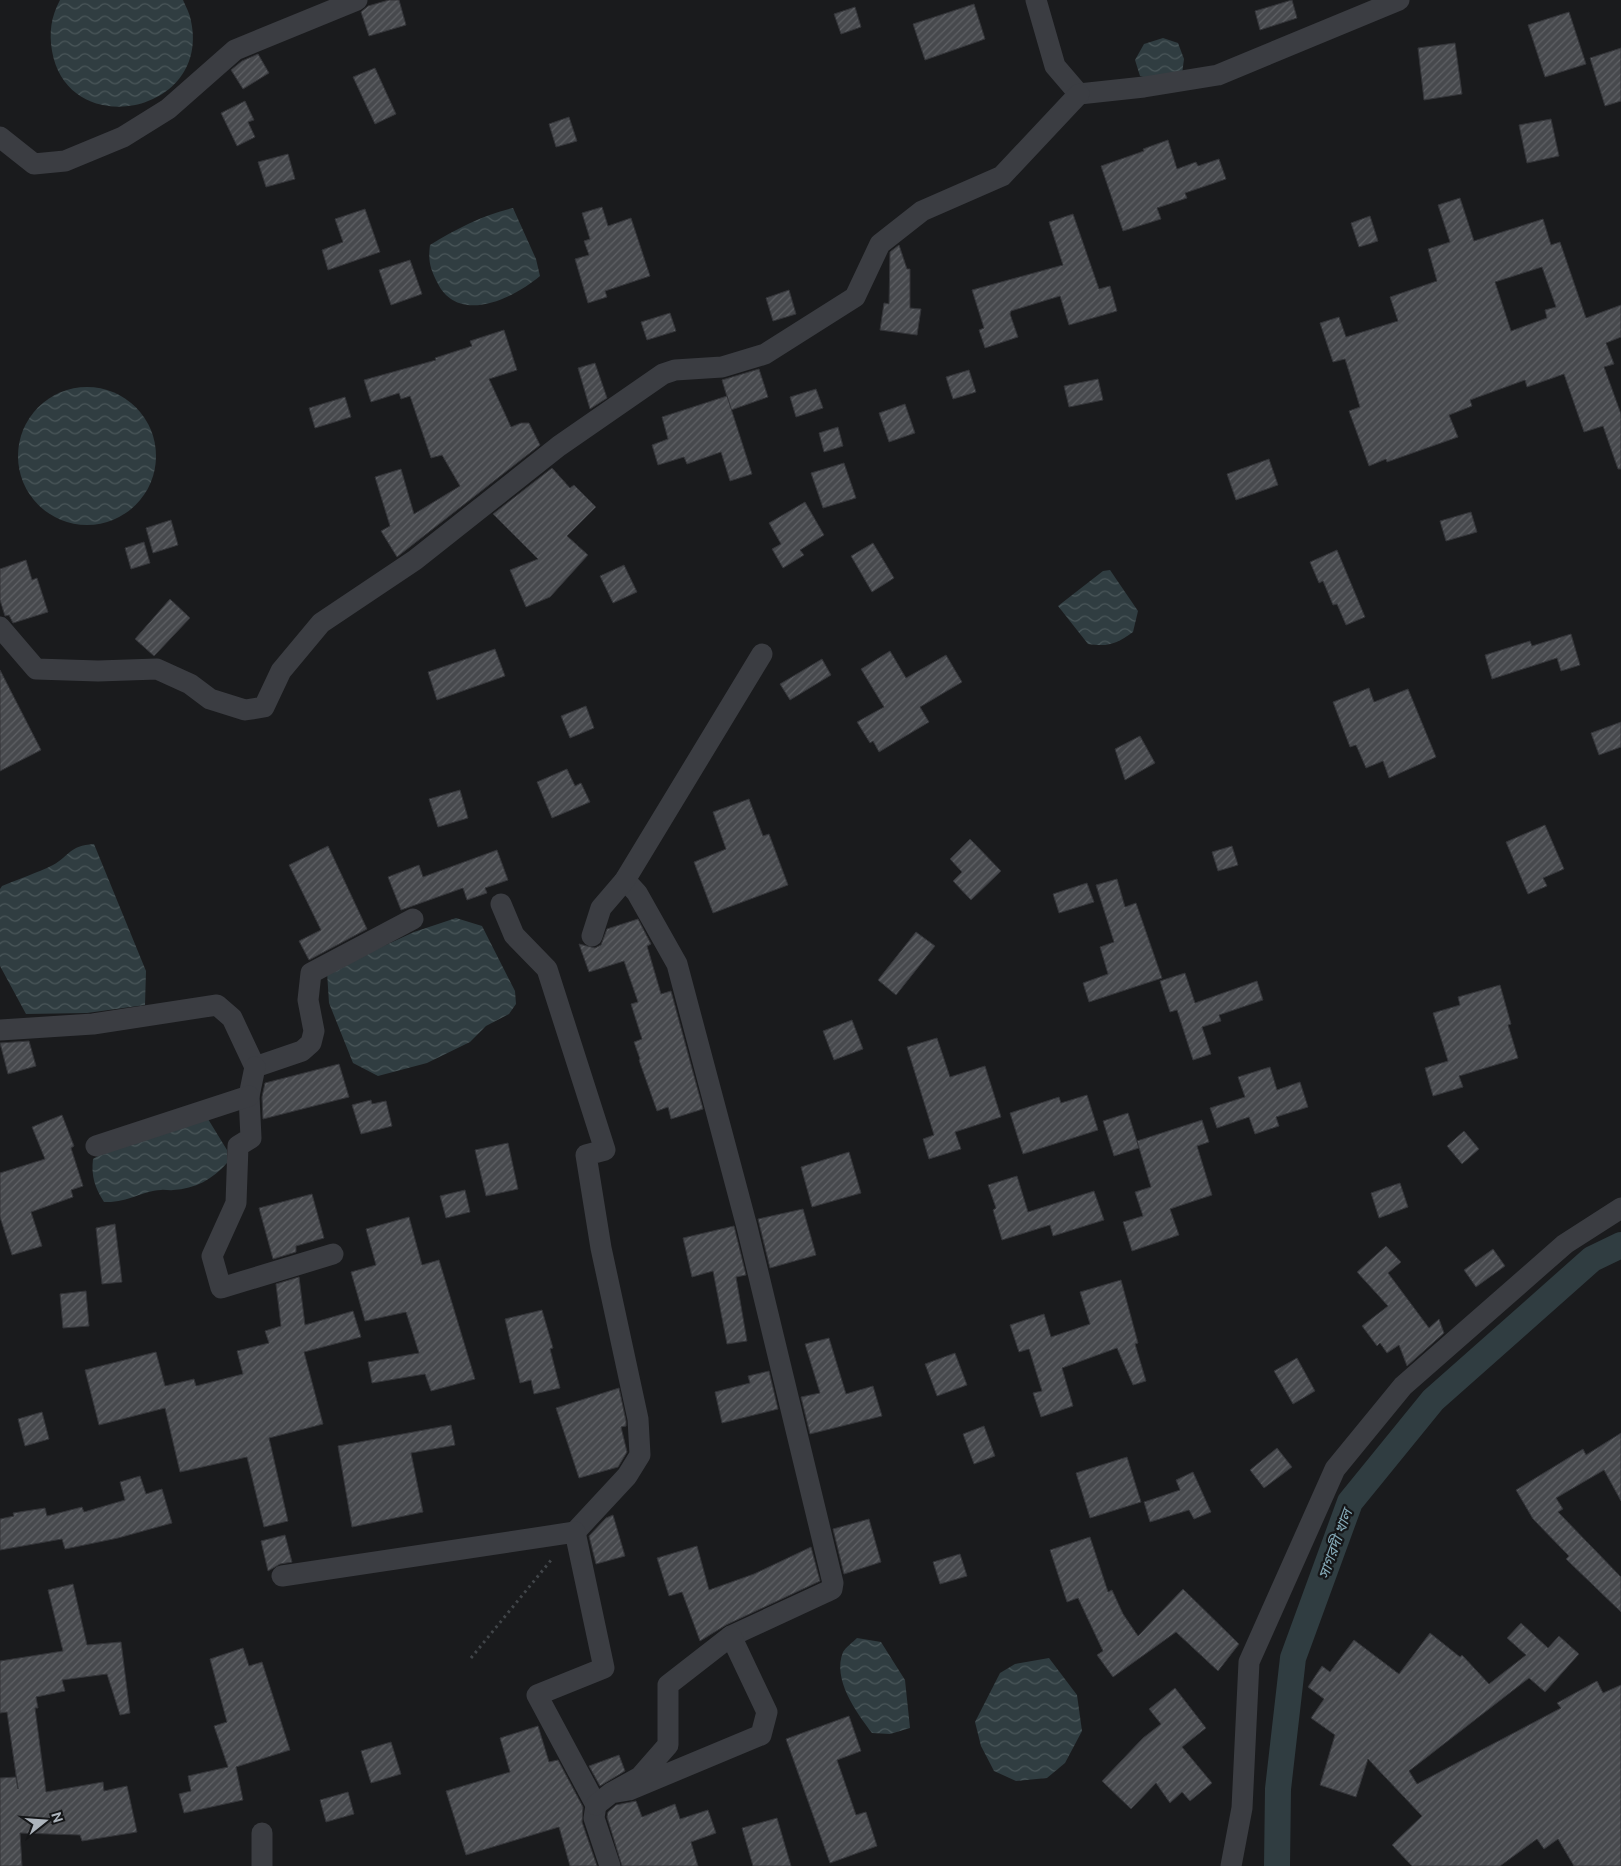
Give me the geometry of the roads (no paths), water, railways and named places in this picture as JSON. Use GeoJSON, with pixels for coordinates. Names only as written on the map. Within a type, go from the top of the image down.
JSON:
{"type":"FeatureCollection","features":[{"type":"Feature","properties":{"kind":"street"},"geometry":{"type":"LineString","coordinates":[[0,136],[34,164],[65,161],[123,137],[168,109],[235,50],[357,0]]}},
{"type":"Feature","properties":{"kind":"street"},"geometry":{"type":"LineString","coordinates":[[1036,0],[1055,66],[1078,94]]}},
{"type":"Feature","properties":{"kind":"street"},"geometry":{"type":"LineString","coordinates":[[0,627],[36,669],[98,671],[157,669],[190,684],[210,699],[245,710],[264,707],[281,671],[321,623],[415,560],[559,446],[662,374],[675,370],[722,367],[765,354],[855,296],[880,244],[922,211],[1002,176],[1078,94],[1144,87],[1218,75],[1399,0]]}},
{"type":"Feature","properties":{"kind":"street"},"geometry":{"type":"LineString","coordinates":[[592,936],[600,908],[625,880],[762,654]]}},
{"type":"Feature","properties":{"kind":"street"},"geometry":{"type":"LineString","coordinates":[[610,1866],[594,1818],[604,1799],[640,1777],[668,1745],[668,1685],[731,1636],[832,1589],[747,1227],[677,964],[637,893],[625,880]]}},
{"type":"Feature","properties":{"kind":"street"},"geometry":{"type":"LineString","coordinates":[[282,1576],[575,1532],[627,1476],[640,1455],[638,1419],[600,1248],[586,1155],[605,1150],[547,969],[514,935],[501,904]]}},
{"type":"Feature","properties":{"kind":"street"},"geometry":{"type":"LineString","coordinates":[[255,1067],[302,1051],[311,1043],[314,1031],[308,1000],[310,973],[413,919]]}},
{"type":"Feature","properties":{"kind":"street"},"geometry":{"type":"LineString","coordinates":[[0,1030],[94,1024],[217,1005],[232,1018],[255,1067],[249,1096],[251,1138],[238,1146],[236,1203],[212,1256],[221,1288],[333,1254]]}},
{"type":"Feature","properties":{"kind":"street"},"geometry":{"type":"LineString","coordinates":[[96,1146],[249,1096]]}},
{"type":"Feature","properties":{"kind":"street"},"geometry":{"type":"LineString","coordinates":[[1231,1866],[1242,1808],[1248,1662],[1335,1469],[1404,1386],[1565,1244],[1621,1208]]}},
{"type":"Feature","properties":{"kind":"street"},"geometry":{"type":"LineString","coordinates":[[575,1532],[604,1668],[537,1695],[604,1799]]}},
{"type":"Feature","properties":{"kind":"street"},"geometry":{"type":"LineString","coordinates":[[604,1799],[761,1735],[767,1712],[731,1636]]}},
{"type":"Feature","properties":{"kind":"street"},"geometry":{"type":"LineString","coordinates":[[262,1832],[262,1866]]}},
{"type":"Feature","properties":{"kind":"water"},"geometry":{"type":"Polygon","coordinates":[[[60,0],[183,0],[191,21],[191,53],[180,78],[160,95],[135,105],[108,106],[83,98],[63,80],[52,51],[52,25],[60,0]]]}},
{"type":"Feature","properties":{"kind":"water"},"geometry":{"type":"Polygon","coordinates":[[[1163,38],[1178,43],[1184,59],[1182,74],[1150,79],[1140,76],[1135,60],[1144,44],[1163,38]]]}},
{"type":"Feature","properties":{"kind":"water"},"geometry":{"type":"Polygon","coordinates":[[[513,208],[536,259],[540,276],[516,292],[487,304],[472,305],[458,303],[446,295],[437,282],[431,268],[429,260],[430,245],[470,223],[491,214],[513,208]]]}},
{"type":"Feature","properties":{"kind":"water"},"geometry":{"type":"Polygon","coordinates":[[[87,387],[113,393],[136,407],[150,430],[156,456],[150,482],[136,505],[113,519],[87,525],[61,519],[38,505],[24,482],[18,456],[24,430],[38,407],[61,393],[87,387]]]}},
{"type":"Feature","properties":{"kind":"water"},"geometry":{"type":"Polygon","coordinates":[[[1110,570],[1138,611],[1133,632],[1112,644],[1088,644],[1058,606],[1103,571],[1110,570]]]}},
{"type":"Feature","properties":{"kind":"water"},"geometry":{"type":"Polygon","coordinates":[[[94,844],[146,971],[145,1005],[87,1013],[26,1014],[0,966],[0,889],[2,886],[53,865],[74,849],[94,844]]]}},
{"type":"Feature","properties":{"kind":"water"},"geometry":{"type":"Polygon","coordinates":[[[456,918],[482,926],[515,991],[516,1004],[509,1014],[486,1026],[470,1042],[427,1063],[378,1076],[353,1063],[329,1003],[327,972],[414,932],[456,918]]]}},
{"type":"Feature","properties":{"kind":"water"},"geometry":{"type":"Polygon","coordinates":[[[208,1119],[227,1150],[227,1163],[216,1174],[189,1188],[154,1191],[120,1201],[104,1202],[94,1182],[93,1159],[106,1151],[208,1119]]]}},
{"type":"Feature","properties":{"kind":"water"},"geometry":{"type":"Polygon","coordinates":[[[857,1638],[881,1642],[905,1680],[910,1728],[890,1734],[872,1733],[847,1695],[843,1684],[840,1662],[843,1652],[857,1638]]]}},
{"type":"Feature","properties":{"kind":"water"},"geometry":{"type":"Polygon","coordinates":[[[1049,1658],[1077,1695],[1082,1731],[1065,1763],[1047,1778],[1016,1781],[994,1771],[981,1746],[975,1722],[1000,1673],[1015,1664],[1049,1658]]]}},
{"type":"Feature","properties":{"kind":"waterway","name":"সাগরদী খাল"},"geometry":{"type":"LineString","coordinates":[[1277,1866],[1278,1789],[1293,1658],[1350,1502],[1433,1400],[1592,1259],[1621,1245]]}}]}
